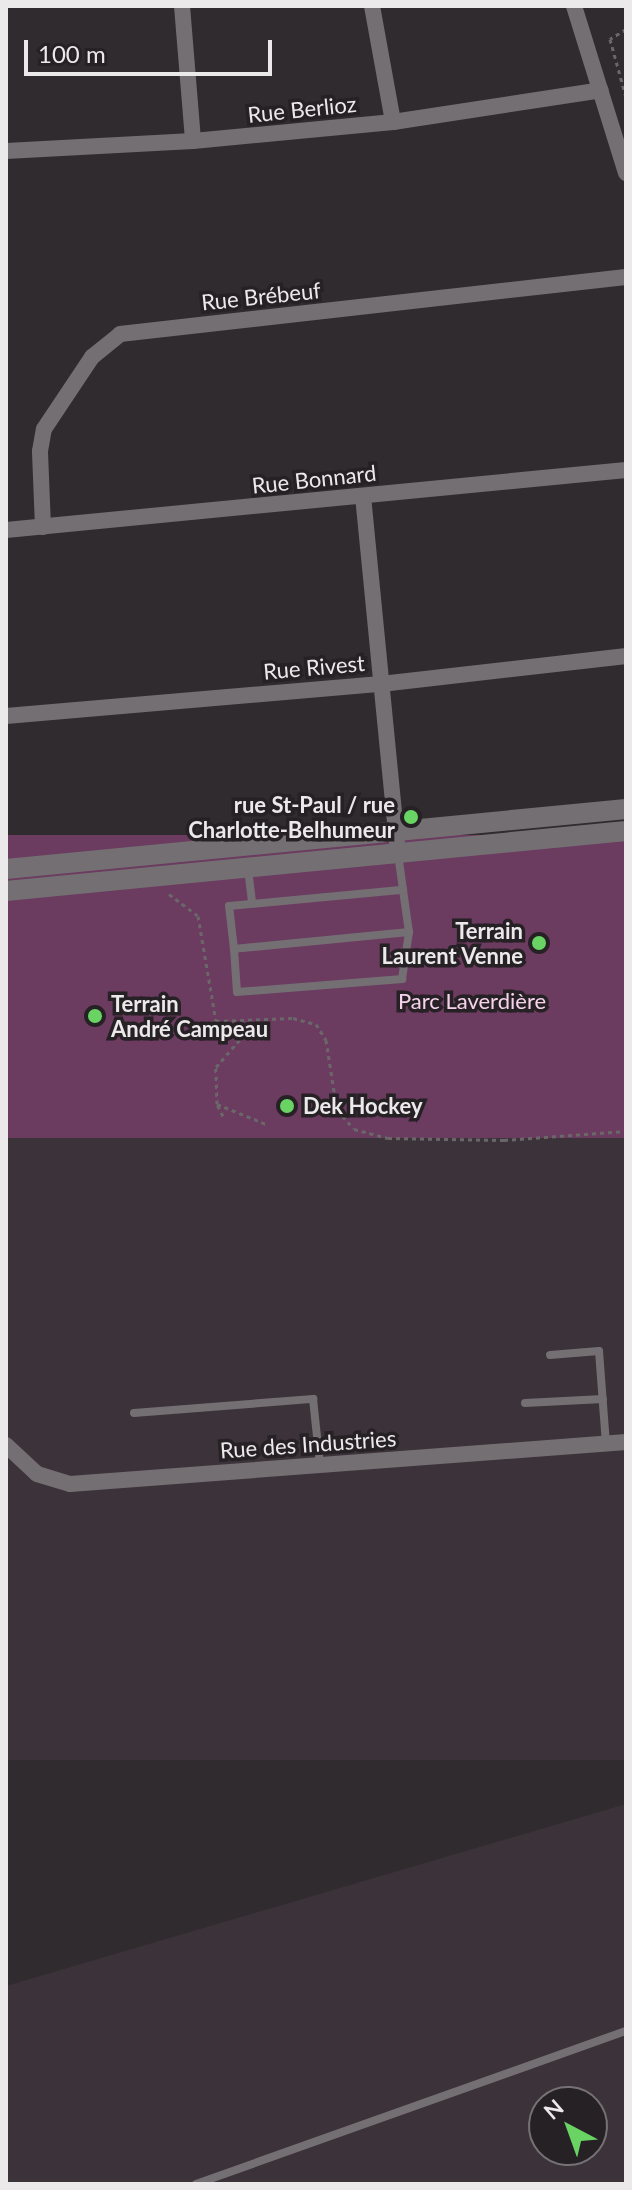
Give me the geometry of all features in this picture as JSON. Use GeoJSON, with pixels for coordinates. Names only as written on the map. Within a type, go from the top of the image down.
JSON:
{"type":"FeatureCollection","features":[{"type":"Feature","properties":{"kind":"street"},"geometry":{"type":"LineString","coordinates":[[182,6],[193,141]]}},
{"type":"Feature","properties":{"kind":"street"},"geometry":{"type":"LineString","coordinates":[[372,6],[393,122]]}},
{"type":"Feature","properties":{"kind":"street"},"geometry":{"type":"LineString","coordinates":[[574,6],[626,173]]}},
{"type":"Feature","properties":{"kind":"street","name":"Rue Berlioz"},"geometry":{"type":"LineString","coordinates":[[6,151],[193,141],[393,122],[601,90]]}},
{"type":"Feature","properties":{"kind":"street","name":"Rue Brébeuf"},"geometry":{"type":"LineString","coordinates":[[43,527],[40,451],[44,429],[92,357],[120,334],[626,277]]}},
{"type":"Feature","properties":{"kind":"street","name":"Rue Bonnard"},"geometry":{"type":"LineString","coordinates":[[6,530],[626,470]]}},
{"type":"Feature","properties":{"kind":"street"},"geometry":{"type":"LineString","coordinates":[[363,496],[398,853]]}},
{"type":"Feature","properties":{"kind":"street","name":"Rue Rivest"},"geometry":{"type":"LineString","coordinates":[[6,716],[381,684],[626,656]]}},
{"type":"Feature","properties":{"kind":"street"},"geometry":{"type":"LineString","coordinates":[[6,869],[626,809]]}},
{"type":"Feature","properties":{"kind":"street"},"geometry":{"type":"LineString","coordinates":[[520,819],[523,841]]}},
{"type":"Feature","properties":{"kind":"street"},"geometry":{"type":"LineString","coordinates":[[6,891],[150,886],[254,867],[626,831]]}},
{"type":"Feature","properties":{"kind":"street"},"geometry":{"type":"LineString","coordinates":[[254,867],[256,845]]}},
{"type":"Feature","properties":{"kind":"street"},"geometry":{"type":"LineString","coordinates":[[142,856],[150,886]]}},
{"type":"Feature","properties":{"kind":"street"},"geometry":{"type":"LineString","coordinates":[[37,866],[37,888]]}},
{"type":"Feature","properties":{"kind":"street","name":"Rue des Industries"},"geometry":{"type":"LineString","coordinates":[[6,1445],[37,1474],[70,1484],[626,1442]]}},
{"type":"Feature","properties":{"kind":"lane"},"geometry":{"type":"LineString","coordinates":[[398,853],[409,932],[402,979],[237,992],[229,906],[403,890]]}},
{"type":"Feature","properties":{"kind":"lane"},"geometry":{"type":"LineString","coordinates":[[252,904],[254,867]]}},
{"type":"Feature","properties":{"kind":"lane"},"geometry":{"type":"LineString","coordinates":[[234,949],[409,932]]}},
{"type":"Feature","properties":{"kind":"lane"},"geometry":{"type":"LineString","coordinates":[[550,1355],[599,1351],[606,1444]]}},
{"type":"Feature","properties":{"kind":"lane"},"geometry":{"type":"LineString","coordinates":[[134,1413],[313,1399],[320,1465]]}},
{"type":"Feature","properties":{"kind":"lane"},"geometry":{"type":"LineString","coordinates":[[525,1403],[603,1399]]}},
{"type":"Feature","properties":{"kind":"lane"},"geometry":{"type":"LineString","coordinates":[[196,2184],[626,2031]]}},
{"type":"Feature","properties":{"kind":"path"},"geometry":{"type":"LineString","coordinates":[[626,29],[610,39],[626,97]]}},
{"type":"Feature","properties":{"kind":"path"},"geometry":{"type":"LineString","coordinates":[[150,886],[183,900],[198,916],[212,1016],[221,1023],[293,1018],[316,1024],[326,1040],[337,1110],[354,1129],[388,1138],[504,1140],[626,1131]]}},
{"type":"Feature","properties":{"kind":"path"},"geometry":{"type":"LineString","coordinates":[[223,1116],[217,1104],[216,1067],[240,1039],[239,1023]]}},
{"type":"Feature","properties":{"kind":"path"},"geometry":{"type":"LineString","coordinates":[[217,1104],[266,1124]]}},
{"type":"Feature","properties":{"kind":"shaded area"},"geometry":{"type":"Polygon","coordinates":[[[6,1138],[626,1138],[626,1760],[6,1760],[6,1138]]]}},
{"type":"Feature","properties":{"kind":"shaded area"},"geometry":{"type":"Polygon","coordinates":[[[626,1804],[626,2184],[6,2184],[6,1986],[626,1804]]]}},
{"type":"Feature","properties":{"kind":"green space","name":"Parc Laverdière"},"geometry":{"type":"Polygon","coordinates":[[[6,835],[626,835],[626,1138],[6,1138],[6,835]]]}},
{"type":"Feature","properties":{"kind":"place","name":"rue St-Paul / rue Charlotte-Belhumeur"},"geometry":{"type":"Point","coordinates":[411,817]}},
{"type":"Feature","properties":{"kind":"place","name":"Terrain Laurent Venne"},"geometry":{"type":"Point","coordinates":[539,943]}},
{"type":"Feature","properties":{"kind":"place","name":"Terrain André Campeau"},"geometry":{"type":"Point","coordinates":[95,1016]}},
{"type":"Feature","properties":{"kind":"place","name":"Dek Hockey"},"geometry":{"type":"Point","coordinates":[287,1106]}}]}
